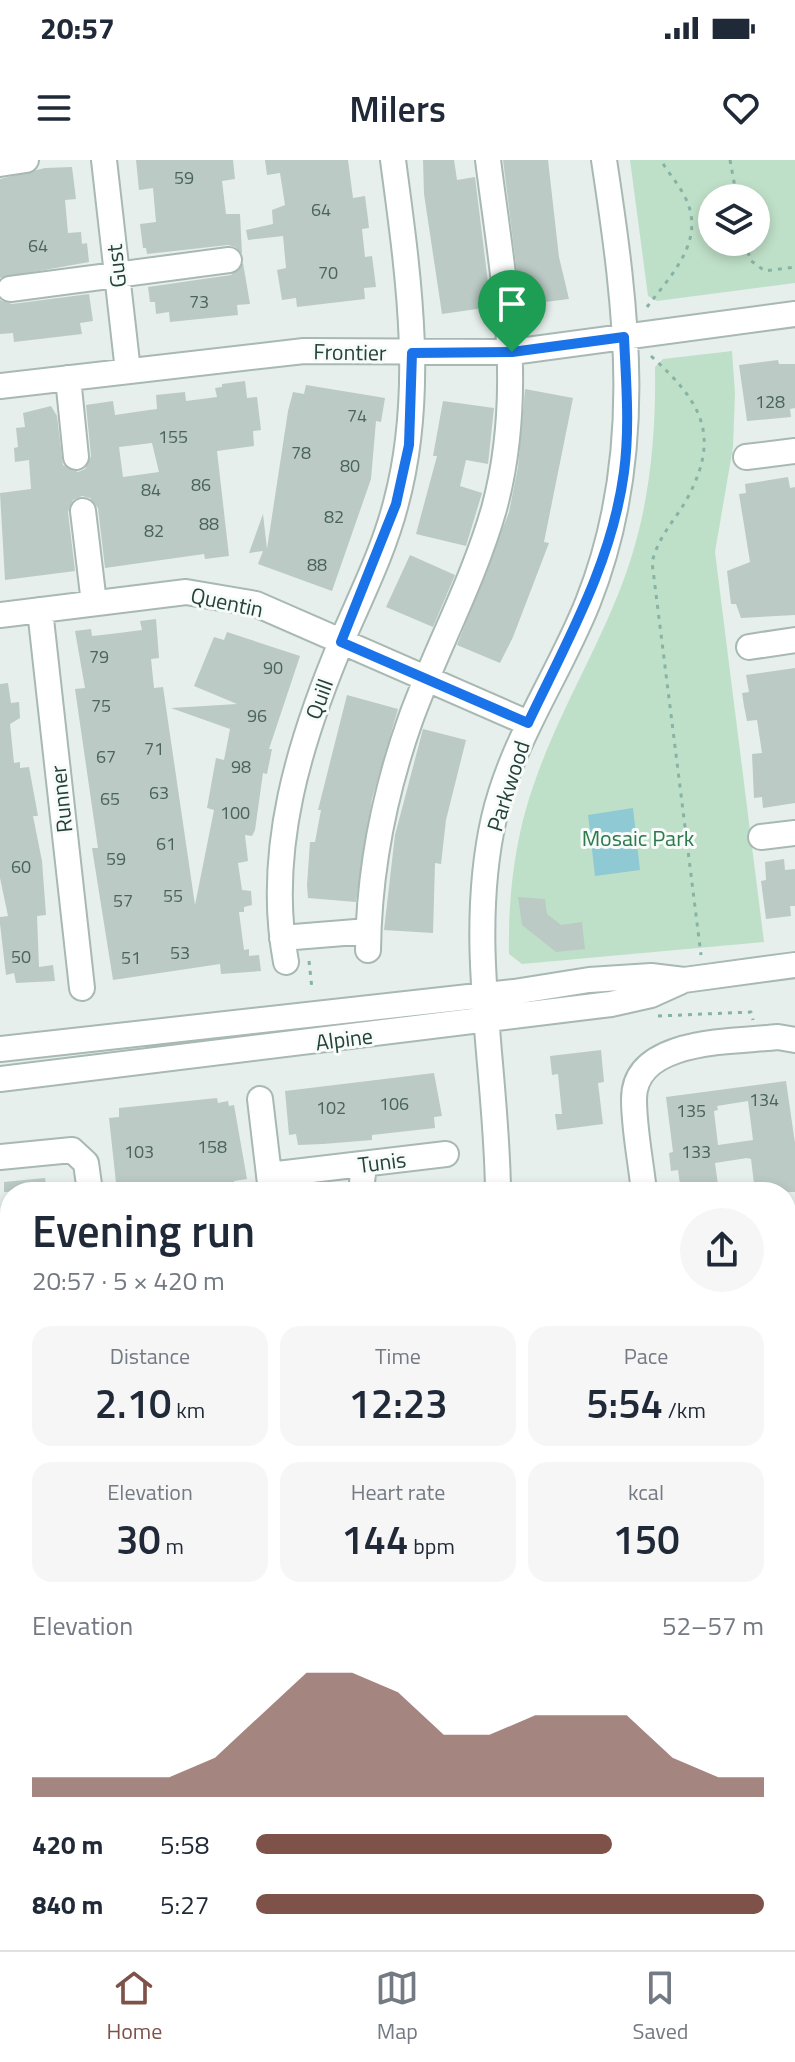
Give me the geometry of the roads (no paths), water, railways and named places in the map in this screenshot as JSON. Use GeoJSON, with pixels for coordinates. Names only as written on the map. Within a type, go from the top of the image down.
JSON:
{"type":"FeatureCollection","features":[{"type":"Feature","properties":{"kind":"street"},"geometry":{"type":"LineString","coordinates":[[0,164],[26,160]]}},
{"type":"Feature","properties":{"kind":"street","name":"Gust"},"geometry":{"type":"LineString","coordinates":[[104,160],[128,371]]}},
{"type":"Feature","properties":{"kind":"street","name":"Quill"},"geometry":{"type":"LineString","coordinates":[[393,160],[408,270],[412,353],[409,445],[396,504],[312,714],[290,796],[279,872],[292,953],[368,940],[370,893],[384,816],[411,719],[428,677]]}},
{"type":"Feature","properties":{"kind":"street"},"geometry":{"type":"LineString","coordinates":[[428,677],[469,587],[494,507],[506,444],[512,352],[488,160]]}},
{"type":"Feature","properties":{"kind":"street","name":"Parkwood"},"geometry":{"type":"LineString","coordinates":[[497,1182],[485,994],[484,881],[494,816],[528,723],[587,604],[607,545],[624,473],[629,402],[604,160]]}},
{"type":"Feature","properties":{"kind":"street"},"geometry":{"type":"LineString","coordinates":[[10,289],[229,260]]}},
{"type":"Feature","properties":{"kind":"street","name":"Frontier"},"geometry":{"type":"LineString","coordinates":[[0,386],[304,351],[512,352],[795,314]]}},
{"type":"Feature","properties":{"kind":"street"},"geometry":{"type":"LineString","coordinates":[[68,378],[76,457]]}},
{"type":"Feature","properties":{"kind":"street"},"geometry":{"type":"LineString","coordinates":[[746,457],[795,451]]}},
{"type":"Feature","properties":{"kind":"street"},"geometry":{"type":"LineString","coordinates":[[83,511],[94,603]]}},
{"type":"Feature","properties":{"kind":"street","name":"Quentin"},"geometry":{"type":"LineString","coordinates":[[0,615],[186,592],[256,604],[528,723]]}},
{"type":"Feature","properties":{"kind":"street","name":"Runner"},"geometry":{"type":"LineString","coordinates":[[40,610],[82,988]]}},
{"type":"Feature","properties":{"kind":"street"},"geometry":{"type":"LineString","coordinates":[[749,647],[795,640]]}},
{"type":"Feature","properties":{"kind":"street"},"geometry":{"type":"LineString","coordinates":[[761,837],[795,833]]}},
{"type":"Feature","properties":{"kind":"street","name":"Alpine"},"geometry":{"type":"LineString","coordinates":[[0,1049],[635,977],[684,980],[795,965]]}},
{"type":"Feature","properties":{"kind":"street","name":"Alpine"},"geometry":{"type":"LineString","coordinates":[[0,1079],[611,1004],[651,995],[684,980]]}},
{"type":"Feature","properties":{"kind":"street"},"geometry":{"type":"LineString","coordinates":[[643,1182],[634,1098],[636,1082],[656,1057],[674,1050],[726,1043],[778,1037],[795,1040]]}},
{"type":"Feature","properties":{"kind":"street"},"geometry":{"type":"LineString","coordinates":[[260,1099],[270,1182]]}},
{"type":"Feature","properties":{"kind":"street"},"geometry":{"type":"LineString","coordinates":[[0,1157],[72,1150],[86,1163],[89,1182]]}},
{"type":"Feature","properties":{"kind":"street","name":"Tunis"},"geometry":{"type":"LineString","coordinates":[[279,1182],[364,1164],[446,1154]]}},
{"type":"Feature","properties":{"kind":"street"},"geometry":{"type":"LineString","coordinates":[[362,1182],[364,1164]]}},
{"type":"Feature","properties":{"kind":"water"},"geometry":{"type":"Polygon","coordinates":[[[633,808],[640,870],[595,876],[588,815],[633,808]]]}},
{"type":"Feature","properties":{"kind":"park label","name":"Mosaic Park"},"geometry":{"type":"Point","coordinates":[638,838]}}]}
